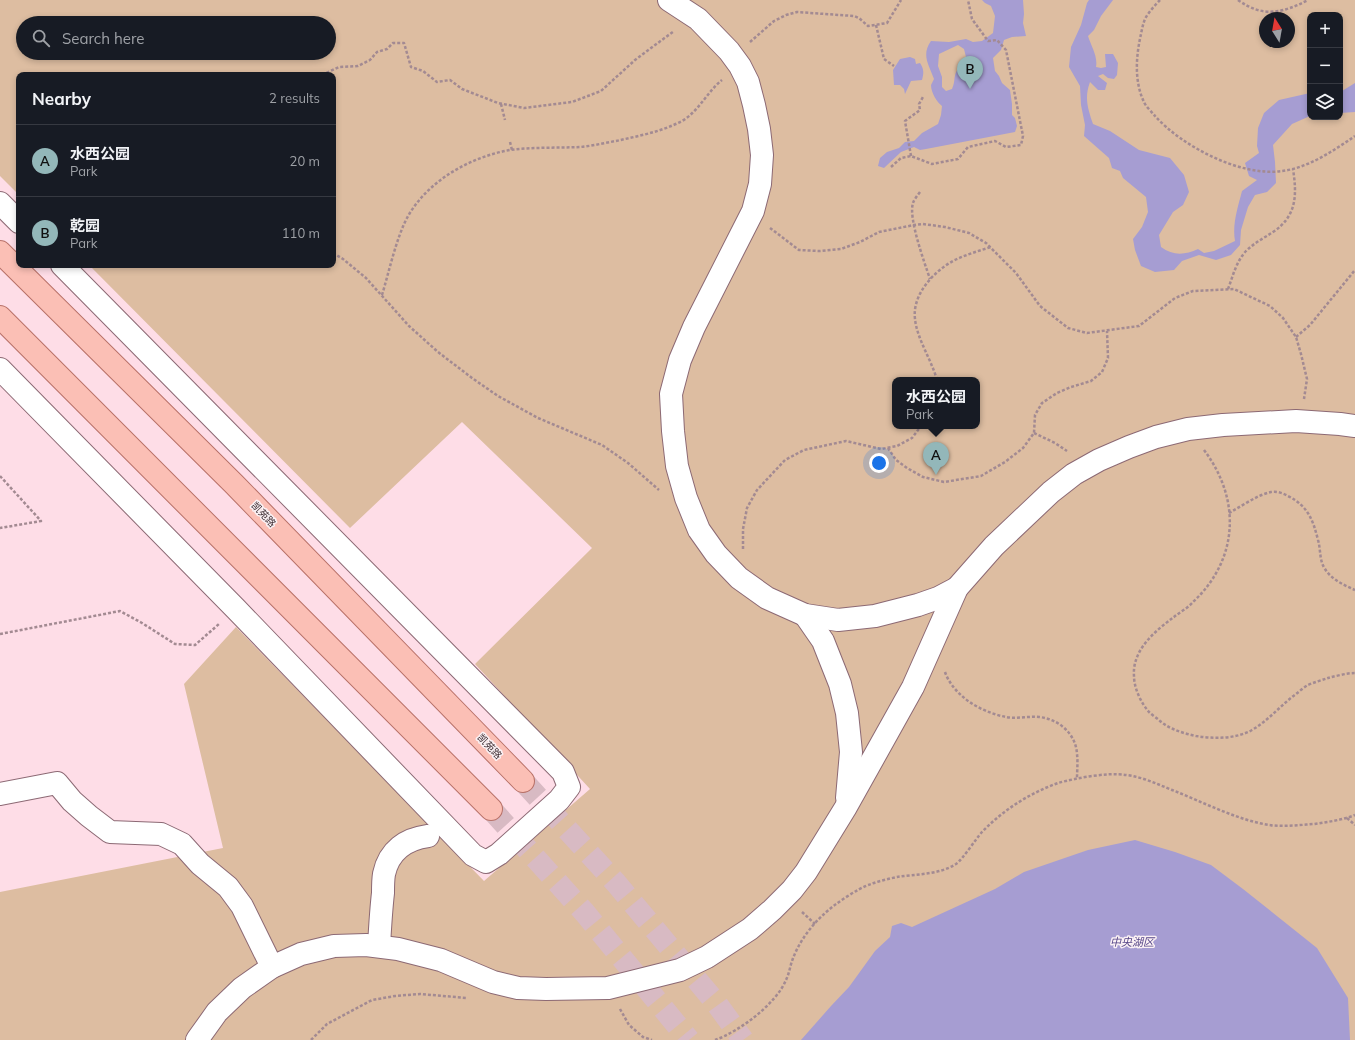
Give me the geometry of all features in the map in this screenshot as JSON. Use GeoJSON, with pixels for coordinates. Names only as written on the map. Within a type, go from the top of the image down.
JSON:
{"type":"FeatureCollection","features":[{"type":"Feature","properties":{"kind":"main road","name":"凯苑路"},"geometry":{"type":"LineString","coordinates":[[0,252],[16,268]]}},
{"type":"Feature","properties":{"kind":"main road","name":"凯苑路"},"geometry":{"type":"LineString","coordinates":[[16,268],[234,484],[523,781]]}},
{"type":"Feature","properties":{"kind":"main road"},"geometry":{"type":"LineString","coordinates":[[0,317],[491,809]]}},
{"type":"Feature","properties":{"kind":"lane"},"geometry":{"type":"LineString","coordinates":[[669,0],[698,19],[716,37],[736,61],[748,82],[759,128],[762,155],[760,184],[753,211],[694,327],[680,360],[671,394],[677,466],[686,498],[699,530],[716,554],[739,578],[767,598],[805,615],[838,620],[875,616],[918,605],[938,598],[957,588]]}},
{"type":"Feature","properties":{"kind":"lane"},"geometry":{"type":"LineString","coordinates":[[0,203],[16,219]]}},
{"type":"Feature","properties":{"kind":"lane"},"geometry":{"type":"LineString","coordinates":[[0,369],[236,609],[473,855],[486,862],[499,854],[559,800],[569,787],[564,772],[65,268]]}},
{"type":"Feature","properties":{"kind":"lane"},"geometry":{"type":"LineString","coordinates":[[197,1040],[217,1012],[242,988],[272,967],[301,954],[334,946],[379,946],[398,949],[441,960],[493,982],[518,988],[546,989],[608,988],[680,970],[707,957],[750,929],[792,890],[806,872],[846,807],[913,687],[957,588],[994,546],[1051,492],[1074,474],[1099,460],[1156,437],[1188,429],[1223,425],[1296,421],[1355,426]]}},
{"type":"Feature","properties":{"kind":"lane"},"geometry":{"type":"LineString","coordinates":[[805,615],[823,641],[840,684],[847,713],[851,752],[846,807]]}},
{"type":"Feature","properties":{"kind":"lane"},"geometry":{"type":"LineString","coordinates":[[0,794],[57,783],[72,801],[110,832],[161,834],[182,844],[200,864],[228,887],[242,906],[272,967]]}},
{"type":"Feature","properties":{"kind":"lane"},"geometry":{"type":"LineString","coordinates":[[379,946],[384,874],[388,861],[395,851],[415,838],[428,836]]}},
{"type":"Feature","properties":{"kind":"path"},"geometry":{"type":"LineString","coordinates":[[382,295],[399,237],[407,218],[420,198],[439,181],[473,161],[512,150],[582,146],[655,132],[684,120],[696,109],[736,61],[774,21],[786,15],[797,12],[854,16],[859,18],[868,26],[876,25],[887,23],[901,0]]}},
{"type":"Feature","properties":{"kind":"path"},"geometry":{"type":"LineString","coordinates":[[891,167],[900,158],[911,156],[932,164],[958,159],[968,147],[995,141],[1006,148],[1021,145],[1023,136],[1006,50],[997,40],[988,41],[984,36],[972,19],[968,0]]}},
{"type":"Feature","properties":{"kind":"path"},"geometry":{"type":"LineString","coordinates":[[1160,0],[1145,20],[1139,42],[1136,64],[1138,85],[1144,104],[1176,136],[1202,151],[1226,162],[1247,169],[1263,172],[1281,172],[1293,169],[1332,152],[1355,136]]}},
{"type":"Feature","properties":{"kind":"path"},"geometry":{"type":"LineString","coordinates":[[1238,0],[1246,6],[1266,12],[1284,10],[1308,0]]}},
{"type":"Feature","properties":{"kind":"path"},"geometry":{"type":"LineString","coordinates":[[328,72],[339,66],[358,66],[370,60],[377,52],[387,49],[393,43],[404,43],[411,67],[423,71],[438,82],[450,80],[462,89],[501,104],[524,108],[572,102],[601,91],[636,60],[673,32],[692,15]]}},
{"type":"Feature","properties":{"kind":"path"},"geometry":{"type":"LineString","coordinates":[[876,25],[884,59],[894,66]]}},
{"type":"Feature","properties":{"kind":"path"},"geometry":{"type":"LineString","coordinates":[[911,156],[905,121],[920,110],[919,104],[923,97]]}},
{"type":"Feature","properties":{"kind":"path"},"geometry":{"type":"LineString","coordinates":[[501,104],[505,120]]}},
{"type":"Feature","properties":{"kind":"path"},"geometry":{"type":"LineString","coordinates":[[510,142],[512,150]]}},
{"type":"Feature","properties":{"kind":"path"},"geometry":{"type":"LineString","coordinates":[[1228,289],[1237,262],[1247,250],[1275,230],[1290,216],[1295,200],[1295,179],[1293,169]]}},
{"type":"Feature","properties":{"kind":"path"},"geometry":{"type":"LineString","coordinates":[[920,192],[913,203],[912,214],[920,251],[930,280]]}},
{"type":"Feature","properties":{"kind":"path"},"geometry":{"type":"LineString","coordinates":[[753,211],[769,228],[799,250],[820,252],[841,249],[860,242],[879,232],[923,224],[945,226],[963,232],[986,242],[1016,273],[1040,306],[1068,328],[1087,333],[1139,326],[1175,298],[1193,291],[1234,289],[1270,306],[1283,318],[1296,337],[1307,379],[1304,398],[1296,421]]}},
{"type":"Feature","properties":{"kind":"path"},"geometry":{"type":"LineString","coordinates":[[936,377],[915,319],[917,299],[926,283],[952,262],[991,247]]}},
{"type":"Feature","properties":{"kind":"path"},"geometry":{"type":"LineString","coordinates":[[336,255],[366,278],[409,326],[438,352],[472,378],[498,396],[538,418],[602,445],[628,463],[662,492]]}},
{"type":"Feature","properties":{"kind":"path"},"geometry":{"type":"LineString","coordinates":[[1296,337],[1310,325],[1355,270]]}},
{"type":"Feature","properties":{"kind":"path"},"geometry":{"type":"LineString","coordinates":[[888,448],[896,460],[923,477],[944,482],[981,476],[1005,462],[1023,448],[1034,433],[1035,415],[1042,404],[1057,393],[1091,381],[1102,372],[1108,358],[1107,331]]}},
{"type":"Feature","properties":{"kind":"path"},"geometry":{"type":"LineString","coordinates":[[747,584],[743,529],[747,508],[758,490],[785,460],[804,450],[846,441],[881,449],[898,446],[912,438],[919,429]]}},
{"type":"Feature","properties":{"kind":"path"},"geometry":{"type":"LineString","coordinates":[[1188,429],[1212,461],[1221,477],[1229,513],[1229,537],[1223,559],[1204,592],[1192,604],[1156,631],[1145,643],[1136,657],[1134,676],[1138,695],[1149,712],[1168,727],[1184,733],[1209,738],[1233,737],[1251,731],[1271,717],[1288,700],[1308,685],[1333,677],[1355,673]]}},
{"type":"Feature","properties":{"kind":"path"},"geometry":{"type":"LineString","coordinates":[[1034,433],[1055,443],[1075,457],[1084,469]]}},
{"type":"Feature","properties":{"kind":"path"},"geometry":{"type":"LineString","coordinates":[[0,476],[41,521],[0,528]]}},
{"type":"Feature","properties":{"kind":"path"},"geometry":{"type":"LineString","coordinates":[[1229,513],[1271,492],[1282,493],[1293,498],[1304,506],[1313,521],[1319,543],[1320,558],[1325,570],[1337,581],[1355,590]]}},
{"type":"Feature","properties":{"kind":"path"},"geometry":{"type":"LineString","coordinates":[[0,634],[120,611],[175,644],[196,645],[236,609]]}},
{"type":"Feature","properties":{"kind":"path"},"geometry":{"type":"LineString","coordinates":[[931,647],[943,661],[946,676],[955,690],[968,702],[987,711],[1006,717],[1040,717],[1053,720],[1066,728],[1072,738],[1077,753],[1077,779]]}},
{"type":"Feature","properties":{"kind":"path"},"geometry":{"type":"LineString","coordinates":[[715,1040],[726,1036],[751,1020],[770,1003],[786,981],[800,942],[824,914],[869,884],[897,877],[940,870],[956,864],[982,832],[999,817],[1022,800],[1042,789],[1077,779],[1099,775],[1124,774],[1147,780],[1246,820],[1270,825],[1294,826],[1324,823],[1355,815]]}},
{"type":"Feature","properties":{"kind":"path"},"geometry":{"type":"LineString","coordinates":[[1348,818],[1355,825]]}},
{"type":"Feature","properties":{"kind":"path"},"geometry":{"type":"LineString","coordinates":[[608,988],[629,1025],[643,1037],[652,1040]]}},
{"type":"Feature","properties":{"kind":"path"},"geometry":{"type":"LineString","coordinates":[[311,1040],[327,1024],[372,1000],[420,994],[473,998]]}},
{"type":"Feature","properties":{"kind":"shaded area"},"geometry":{"type":"Polygon","coordinates":[[[0,0],[1355,0],[1355,1040],[0,1040],[0,892],[223,848],[184,684],[236,627],[484,881],[590,789],[475,664],[592,548],[462,422],[350,528],[92,268],[336,268],[336,72],[16,72],[16,192],[0,176],[0,0]]]}},
{"type":"Feature","properties":{"kind":"water"},"geometry":{"type":"Polygon","coordinates":[[[982,0],[1023,0],[1023,23],[1026,36],[1012,37],[1004,40],[1001,50],[993,58],[995,71],[1002,83],[1010,90],[1012,115],[1015,118],[1017,126],[1015,132],[920,150],[914,147],[901,152],[884,168],[878,166],[880,158],[887,152],[899,148],[905,142],[914,141],[922,133],[938,124],[942,106],[938,102],[931,88],[934,79],[928,65],[926,55],[928,46],[931,41],[949,42],[966,39],[973,42],[982,41],[993,33],[995,16],[991,6],[982,0]],[[958,45],[939,54],[938,66],[942,77],[942,87],[946,91],[952,89],[957,70],[964,64],[966,57],[964,49],[958,45]]]}},
{"type":"Feature","properties":{"kind":"water"},"geometry":{"type":"Polygon","coordinates":[[[1089,0],[1113,0],[1101,16],[1094,30],[1088,36],[1095,55],[1096,67],[1106,67],[1105,54],[1113,54],[1118,63],[1117,75],[1114,79],[1108,78],[1103,74],[1098,76],[1107,83],[1105,90],[1098,90],[1090,82],[1087,98],[1088,108],[1093,124],[1110,131],[1139,150],[1170,158],[1184,175],[1189,192],[1183,205],[1173,212],[1159,235],[1161,247],[1170,252],[1179,254],[1198,249],[1204,253],[1214,251],[1235,241],[1235,222],[1242,191],[1257,180],[1249,176],[1245,163],[1259,153],[1257,146],[1258,128],[1264,113],[1279,100],[1307,94],[1307,117],[1292,124],[1273,145],[1276,183],[1267,192],[1255,195],[1248,207],[1241,230],[1240,245],[1231,255],[1216,260],[1199,255],[1182,261],[1174,270],[1155,272],[1141,266],[1135,250],[1133,239],[1142,227],[1148,212],[1146,197],[1123,178],[1120,171],[1112,168],[1109,158],[1084,136],[1085,125],[1081,105],[1080,86],[1069,67],[1071,47],[1081,25],[1089,0]]]}},
{"type":"Feature","properties":{"kind":"water"},"geometry":{"type":"Polygon","coordinates":[[[910,57],[915,59],[916,64],[920,63],[923,69],[923,75],[922,80],[911,81],[905,94],[904,89],[900,85],[894,85],[893,70],[900,59],[910,57]]]}},
{"type":"Feature","properties":{"kind":"water"},"geometry":{"type":"Polygon","coordinates":[[[1355,83],[1355,112],[1343,113],[1343,90],[1355,83]]]}},
{"type":"Feature","properties":{"kind":"water","name":"中央湖区"},"geometry":{"type":"Polygon","coordinates":[[[1135,840],[1211,865],[1317,948],[1348,998],[1350,1040],[801,1040],[849,987],[875,951],[890,937],[892,926],[901,923],[912,927],[995,889],[1024,872],[1088,850],[1135,840]]]}},
{"type":"Feature","properties":{"kind":"tunnel"},"geometry":{"type":"LineString","coordinates":[[523,781],[616,883],[717,1004],[743,1040]]}},
{"type":"Feature","properties":{"kind":"tunnel"},"geometry":{"type":"LineString","coordinates":[[491,809],[585,913],[689,1040]]}},
{"type":"Feature","properties":{"kind":"place","name":"乾园"},"geometry":{"type":"Point","coordinates":[970,89]}},
{"type":"Feature","properties":{"kind":"place","name":"水西公园"},"geometry":{"type":"Point","coordinates":[936,475]}}]}
